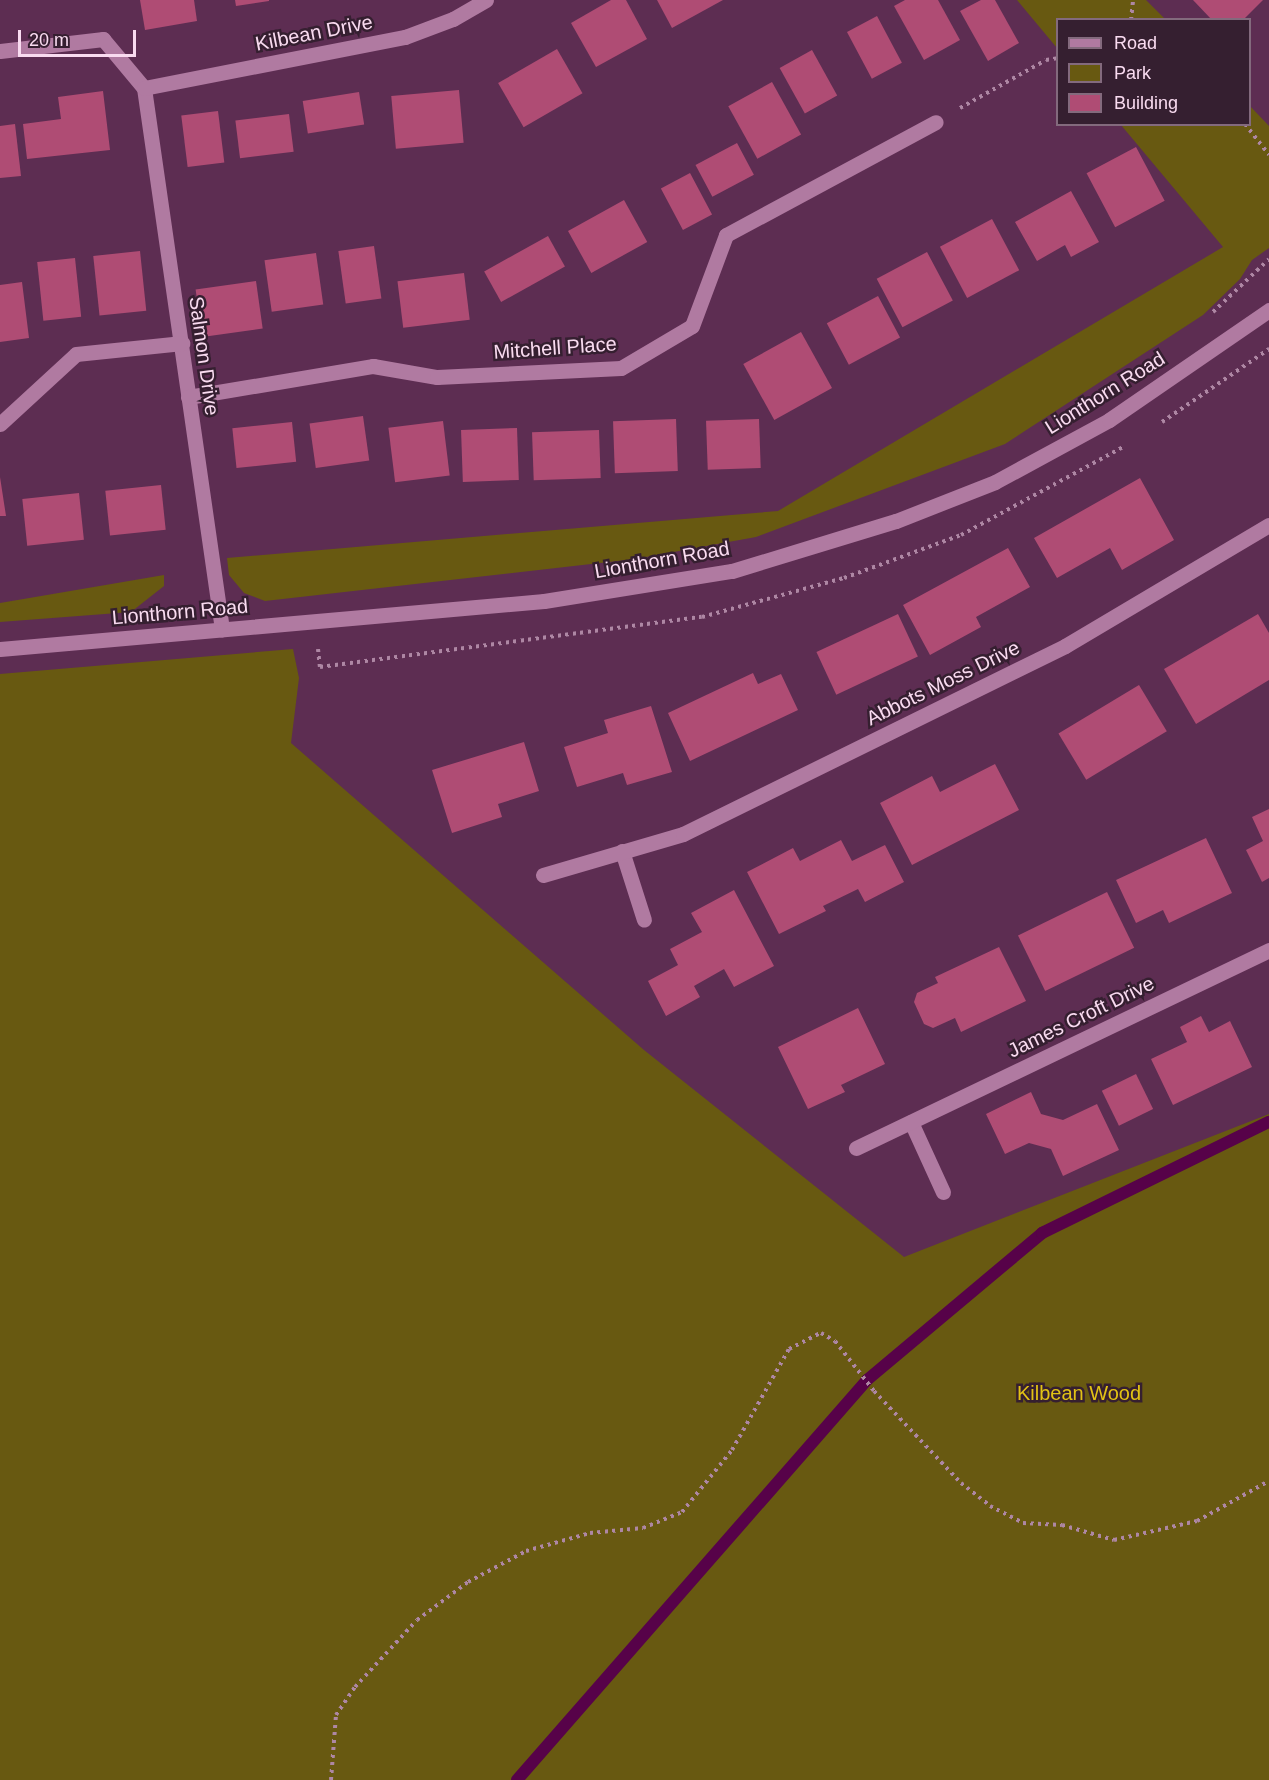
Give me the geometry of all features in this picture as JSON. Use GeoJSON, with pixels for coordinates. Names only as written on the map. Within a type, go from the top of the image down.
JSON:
{"type":"FeatureCollection","features":[{"type":"Feature","properties":{"kind":"street","name":"Kilbean Drive"},"geometry":{"type":"LineString","coordinates":[[144,88],[405,37],[453,19],[486,0]]}},
{"type":"Feature","properties":{"kind":"street"},"geometry":{"type":"LineString","coordinates":[[0,51],[103,39],[144,88]]}},
{"type":"Feature","properties":{"kind":"street","name":"Salmon Drive"},"geometry":{"type":"LineString","coordinates":[[144,88],[222,629]]}},
{"type":"Feature","properties":{"kind":"street","name":"Mitchell Place"},"geometry":{"type":"LineString","coordinates":[[188,397],[373,366],[437,377],[621,368],[692,326],[726,235],[936,122]]}},
{"type":"Feature","properties":{"kind":"street","name":"Lionthorn Road"},"geometry":{"type":"LineString","coordinates":[[0,648],[544,601],[743,567],[896,521],[995,482],[1109,420],[1269,310]]}},
{"type":"Feature","properties":{"kind":"street"},"geometry":{"type":"LineString","coordinates":[[0,424],[76,354],[182,343]]}},
{"type":"Feature","properties":{"kind":"street","name":"Abbots Moss Drive"},"geometry":{"type":"LineString","coordinates":[[543,875],[683,834],[1065,646],[1269,525]]}},
{"type":"Feature","properties":{"kind":"street"},"geometry":{"type":"LineString","coordinates":[[622,851],[644,920]]}},
{"type":"Feature","properties":{"kind":"street","name":"James Croft Drive"},"geometry":{"type":"LineString","coordinates":[[856,1148],[1269,950]]}},
{"type":"Feature","properties":{"kind":"street"},"geometry":{"type":"LineString","coordinates":[[911,1122],[943,1192]]}},
{"type":"Feature","properties":{"kind":"path"},"geometry":{"type":"LineString","coordinates":[[1131,18],[1134,0]]}},
{"type":"Feature","properties":{"kind":"path"},"geometry":{"type":"LineString","coordinates":[[936,122],[1046,60],[1056,58]]}},
{"type":"Feature","properties":{"kind":"path"},"geometry":{"type":"LineString","coordinates":[[1247,126],[1269,155]]}},
{"type":"Feature","properties":{"kind":"path"},"geometry":{"type":"LineString","coordinates":[[1207,317],[1269,259]]}},
{"type":"Feature","properties":{"kind":"path"},"geometry":{"type":"LineString","coordinates":[[331,1780],[336,1715],[355,1687],[417,1620],[468,1582],[526,1551],[590,1533],[643,1528],[682,1512],[732,1450],[789,1349],[802,1340],[821,1333],[835,1341],[874,1391],[961,1483],[990,1506],[1023,1523],[1062,1525],[1114,1540],[1197,1521],[1269,1481]]}},
{"type":"Feature","properties":{"kind":"green space"},"geometry":{"type":"Polygon","coordinates":[[[1017,0],[1146,0],[1164,18],[1056,18],[1056,47],[1017,0]]]}},
{"type":"Feature","properties":{"kind":"green space"},"geometry":{"type":"Polygon","coordinates":[[[1251,107],[1269,126],[1269,248],[1252,260],[1240,279],[1203,315],[1005,444],[756,537],[635,559],[265,601],[244,593],[229,575],[227,558],[778,511],[1223,247],[1122,126],[1251,126],[1251,107]]]}},
{"type":"Feature","properties":{"kind":"green space"},"geometry":{"type":"Polygon","coordinates":[[[164,575],[164,586],[131,612],[0,622],[0,603],[164,575]]]}},
{"type":"Feature","properties":{"kind":"green space","name":"Kilbean Wood"},"geometry":{"type":"Polygon","coordinates":[[[293,649],[299,678],[291,743],[644,1050],[904,1257],[1269,1114],[1269,1780],[0,1780],[0,674],[293,649]]]}},
{"type":"Feature","properties":{"kind":"building"},"geometry":{"type":"Polygon","coordinates":[[[140,0],[194,0],[197,21],[145,30],[140,0]]]}},
{"type":"Feature","properties":{"kind":"building"},"geometry":{"type":"Polygon","coordinates":[[[235,0],[269,0],[269,1],[236,6],[235,0]]]}},
{"type":"Feature","properties":{"kind":"building"},"geometry":{"type":"Polygon","coordinates":[[[611,0],[626,0],[647,39],[596,67],[571,23],[611,0]]]}},
{"type":"Feature","properties":{"kind":"building"},"geometry":{"type":"Polygon","coordinates":[[[657,0],[723,0],[672,28],[657,0]]]}},
{"type":"Feature","properties":{"kind":"building"},"geometry":{"type":"Polygon","coordinates":[[[905,0],[938,0],[960,40],[924,60],[894,6],[905,0]]]}},
{"type":"Feature","properties":{"kind":"building"},"geometry":{"type":"Polygon","coordinates":[[[981,0],[995,0],[1019,43],[988,61],[960,11],[981,0]]]}},
{"type":"Feature","properties":{"kind":"building"},"geometry":{"type":"Polygon","coordinates":[[[1193,0],[1263,0],[1245,18],[1210,18],[1193,0]]]}},
{"type":"Feature","properties":{"kind":"building"},"geometry":{"type":"Polygon","coordinates":[[[877,16],[902,63],[872,79],[847,32],[877,16]]]}},
{"type":"Feature","properties":{"kind":"building"},"geometry":{"type":"Polygon","coordinates":[[[557,49],[582,93],[524,127],[498,83],[557,49]]]}},
{"type":"Feature","properties":{"kind":"building"},"geometry":{"type":"Polygon","coordinates":[[[812,50],[837,95],[805,113],[780,68],[812,50]]]}},
{"type":"Feature","properties":{"kind":"building"},"geometry":{"type":"Polygon","coordinates":[[[772,82],[801,134],[757,159],[728,106],[772,82]]]}},
{"type":"Feature","properties":{"kind":"building"},"geometry":{"type":"Polygon","coordinates":[[[459,90],[464,143],[396,149],[391,96],[459,90]]]}},
{"type":"Feature","properties":{"kind":"building"},"geometry":{"type":"Polygon","coordinates":[[[103,91],[110,150],[27,159],[23,124],[61,119],[58,97],[103,91]]]}},
{"type":"Feature","properties":{"kind":"building"},"geometry":{"type":"Polygon","coordinates":[[[359,92],[364,125],[308,134],[303,101],[359,92]]]}},
{"type":"Feature","properties":{"kind":"building"},"geometry":{"type":"Polygon","coordinates":[[[218,111],[224,163],[188,167],[181,116],[218,111]]]}},
{"type":"Feature","properties":{"kind":"building"},"geometry":{"type":"Polygon","coordinates":[[[289,114],[294,152],[240,158],[235,121],[289,114]]]}},
{"type":"Feature","properties":{"kind":"building"},"geometry":{"type":"Polygon","coordinates":[[[15,124],[21,176],[0,178],[0,126],[15,124]]]}},
{"type":"Feature","properties":{"kind":"building"},"geometry":{"type":"Polygon","coordinates":[[[737,143],[754,175],[712,197],[696,165],[737,143]]]}},
{"type":"Feature","properties":{"kind":"building"},"geometry":{"type":"Polygon","coordinates":[[[1136,147],[1165,201],[1115,227],[1087,173],[1136,147]]]}},
{"type":"Feature","properties":{"kind":"building"},"geometry":{"type":"Polygon","coordinates":[[[690,173],[712,214],[683,230],[661,188],[690,173]]]}},
{"type":"Feature","properties":{"kind":"building"},"geometry":{"type":"Polygon","coordinates":[[[1071,191],[1099,242],[1071,257],[1065,245],[1037,261],[1015,222],[1071,191]]]}},
{"type":"Feature","properties":{"kind":"building"},"geometry":{"type":"Polygon","coordinates":[[[624,200],[647,242],[591,273],[568,231],[624,200]]]}},
{"type":"Feature","properties":{"kind":"building"},"geometry":{"type":"Polygon","coordinates":[[[992,219],[1019,270],[967,298],[940,247],[992,219]]]}},
{"type":"Feature","properties":{"kind":"building"},"geometry":{"type":"Polygon","coordinates":[[[548,236],[565,267],[501,302],[484,271],[548,236]]]}},
{"type":"Feature","properties":{"kind":"building"},"geometry":{"type":"Polygon","coordinates":[[[374,246],[381,298],[346,303],[338,251],[374,246]]]}},
{"type":"Feature","properties":{"kind":"building"},"geometry":{"type":"Polygon","coordinates":[[[140,251],[146,311],[100,316],[93,256],[140,251]]]}},
{"type":"Feature","properties":{"kind":"building"},"geometry":{"type":"Polygon","coordinates":[[[927,252],[953,301],[902,327],[877,279],[927,252]]]}},
{"type":"Feature","properties":{"kind":"building"},"geometry":{"type":"Polygon","coordinates":[[[316,253],[323,304],[272,312],[265,260],[316,253]]]}},
{"type":"Feature","properties":{"kind":"building"},"geometry":{"type":"Polygon","coordinates":[[[75,258],[81,317],[43,321],[37,262],[75,258]]]}},
{"type":"Feature","properties":{"kind":"building"},"geometry":{"type":"Polygon","coordinates":[[[464,273],[470,320],[403,328],[397,281],[464,273]]]}},
{"type":"Feature","properties":{"kind":"building"},"geometry":{"type":"Polygon","coordinates":[[[256,281],[263,329],[202,337],[196,289],[256,281]]]}},
{"type":"Feature","properties":{"kind":"building"},"geometry":{"type":"Polygon","coordinates":[[[22,282],[29,338],[0,342],[0,285],[22,282]]]}},
{"type":"Feature","properties":{"kind":"building"},"geometry":{"type":"Polygon","coordinates":[[[878,296],[900,337],[849,365],[827,323],[878,296]]]}},
{"type":"Feature","properties":{"kind":"building"},"geometry":{"type":"Polygon","coordinates":[[[801,332],[832,388],[774,420],[743,364],[801,332]]]}},
{"type":"Feature","properties":{"kind":"building"},"geometry":{"type":"Polygon","coordinates":[[[363,416],[369,461],[316,468],[310,424],[363,416]]]}},
{"type":"Feature","properties":{"kind":"building"},"geometry":{"type":"Polygon","coordinates":[[[676,419],[678,471],[615,473],[613,421],[676,419]]]}},
{"type":"Feature","properties":{"kind":"building"},"geometry":{"type":"Polygon","coordinates":[[[759,419],[761,468],[708,470],[706,421],[759,419]]]}},
{"type":"Feature","properties":{"kind":"building"},"geometry":{"type":"Polygon","coordinates":[[[443,421],[450,476],[395,482],[388,428],[443,421]]]}},
{"type":"Feature","properties":{"kind":"building"},"geometry":{"type":"Polygon","coordinates":[[[292,422],[296,462],[237,468],[232,428],[292,422]]]}},
{"type":"Feature","properties":{"kind":"building"},"geometry":{"type":"Polygon","coordinates":[[[517,428],[519,480],[463,482],[461,430],[517,428]]]}},
{"type":"Feature","properties":{"kind":"building"},"geometry":{"type":"Polygon","coordinates":[[[599,430],[601,478],[534,480],[532,432],[599,430]]]}},
{"type":"Feature","properties":{"kind":"building"},"geometry":{"type":"Polygon","coordinates":[[[0,477],[6,516],[0,516],[0,477]]]}},
{"type":"Feature","properties":{"kind":"building"},"geometry":{"type":"Polygon","coordinates":[[[1140,478],[1174,540],[1122,570],[1110,548],[1057,578],[1034,538],[1140,478]]]}},
{"type":"Feature","properties":{"kind":"building"},"geometry":{"type":"Polygon","coordinates":[[[161,485],[166,530],[110,536],[105,491],[161,485]]]}},
{"type":"Feature","properties":{"kind":"building"},"geometry":{"type":"Polygon","coordinates":[[[79,493],[84,540],[27,546],[22,499],[79,493]]]}},
{"type":"Feature","properties":{"kind":"building"},"geometry":{"type":"Polygon","coordinates":[[[1008,548],[1030,587],[976,617],[981,627],[930,655],[903,605],[1008,548]]]}},
{"type":"Feature","properties":{"kind":"building"},"geometry":{"type":"Polygon","coordinates":[[[898,614],[918,657],[836,695],[816,652],[898,614]]]}},
{"type":"Feature","properties":{"kind":"building"},"geometry":{"type":"Polygon","coordinates":[[[1258,614],[1269,633],[1269,680],[1196,724],[1164,669],[1258,614]]]}},
{"type":"Feature","properties":{"kind":"building"},"geometry":{"type":"Polygon","coordinates":[[[753,673],[758,684],[781,674],[798,710],[690,761],[668,713],[753,673]]]}},
{"type":"Feature","properties":{"kind":"building"},"geometry":{"type":"Polygon","coordinates":[[[1139,685],[1167,731],[1086,780],[1058,733],[1139,685]]]}},
{"type":"Feature","properties":{"kind":"building"},"geometry":{"type":"Polygon","coordinates":[[[651,706],[672,772],[627,785],[623,773],[577,787],[564,747],[608,733],[604,720],[651,706]]]}},
{"type":"Feature","properties":{"kind":"building"},"geometry":{"type":"Polygon","coordinates":[[[524,742],[539,791],[498,804],[502,817],[452,833],[432,770],[524,742]]]}},
{"type":"Feature","properties":{"kind":"building"},"geometry":{"type":"Polygon","coordinates":[[[995,764],[1019,810],[912,865],[880,803],[932,776],[940,792],[995,764]]]}},
{"type":"Feature","properties":{"kind":"building"},"geometry":{"type":"Polygon","coordinates":[[[1269,809],[1269,878],[1262,882],[1246,850],[1263,841],[1252,817],[1269,809]]]}},
{"type":"Feature","properties":{"kind":"building"},"geometry":{"type":"Polygon","coordinates":[[[1206,838],[1232,893],[1169,923],[1163,910],[1136,923],[1116,880],[1206,838]]]}},
{"type":"Feature","properties":{"kind":"building"},"geometry":{"type":"Polygon","coordinates":[[[841,840],[852,861],[885,845],[904,882],[865,902],[858,889],[823,906],[826,911],[779,934],[747,872],[793,848],[800,861],[841,840]]]}},
{"type":"Feature","properties":{"kind":"building"},"geometry":{"type":"Polygon","coordinates":[[[734,890],[774,966],[734,987],[724,969],[694,986],[700,997],[666,1016],[648,981],[678,965],[670,949],[702,932],[691,913],[734,890]]]}},
{"type":"Feature","properties":{"kind":"building"},"geometry":{"type":"Polygon","coordinates":[[[1107,892],[1134,948],[1045,991],[1018,935],[1107,892]]]}},
{"type":"Feature","properties":{"kind":"building"},"geometry":{"type":"Polygon","coordinates":[[[999,947],[1026,1001],[961,1032],[955,1018],[933,1028],[924,1024],[914,1002],[917,993],[938,983],[935,977],[999,947]]]}},
{"type":"Feature","properties":{"kind":"building"},"geometry":{"type":"Polygon","coordinates":[[[858,1008],[885,1064],[841,1085],[845,1092],[808,1109],[778,1047],[858,1008]]]}},
{"type":"Feature","properties":{"kind":"building"},"geometry":{"type":"Polygon","coordinates":[[[1201,1016],[1209,1032],[1230,1021],[1252,1067],[1173,1105],[1151,1059],[1187,1042],[1180,1027],[1201,1016]]]}},
{"type":"Feature","properties":{"kind":"building"},"geometry":{"type":"Polygon","coordinates":[[[1136,1074],[1153,1109],[1119,1126],[1102,1091],[1136,1074]]]}},
{"type":"Feature","properties":{"kind":"building"},"geometry":{"type":"Polygon","coordinates":[[[1031,1092],[1041,1114],[1063,1120],[1097,1104],[1119,1150],[1063,1176],[1051,1149],[1029,1143],[1005,1154],[986,1114],[1031,1092]]]}},
{"type":"Feature","properties":{"kind":"waterway"},"geometry":{"type":"LineString","coordinates":[[517,1780],[867,1380],[1042,1233],[1269,1122]]}}]}
